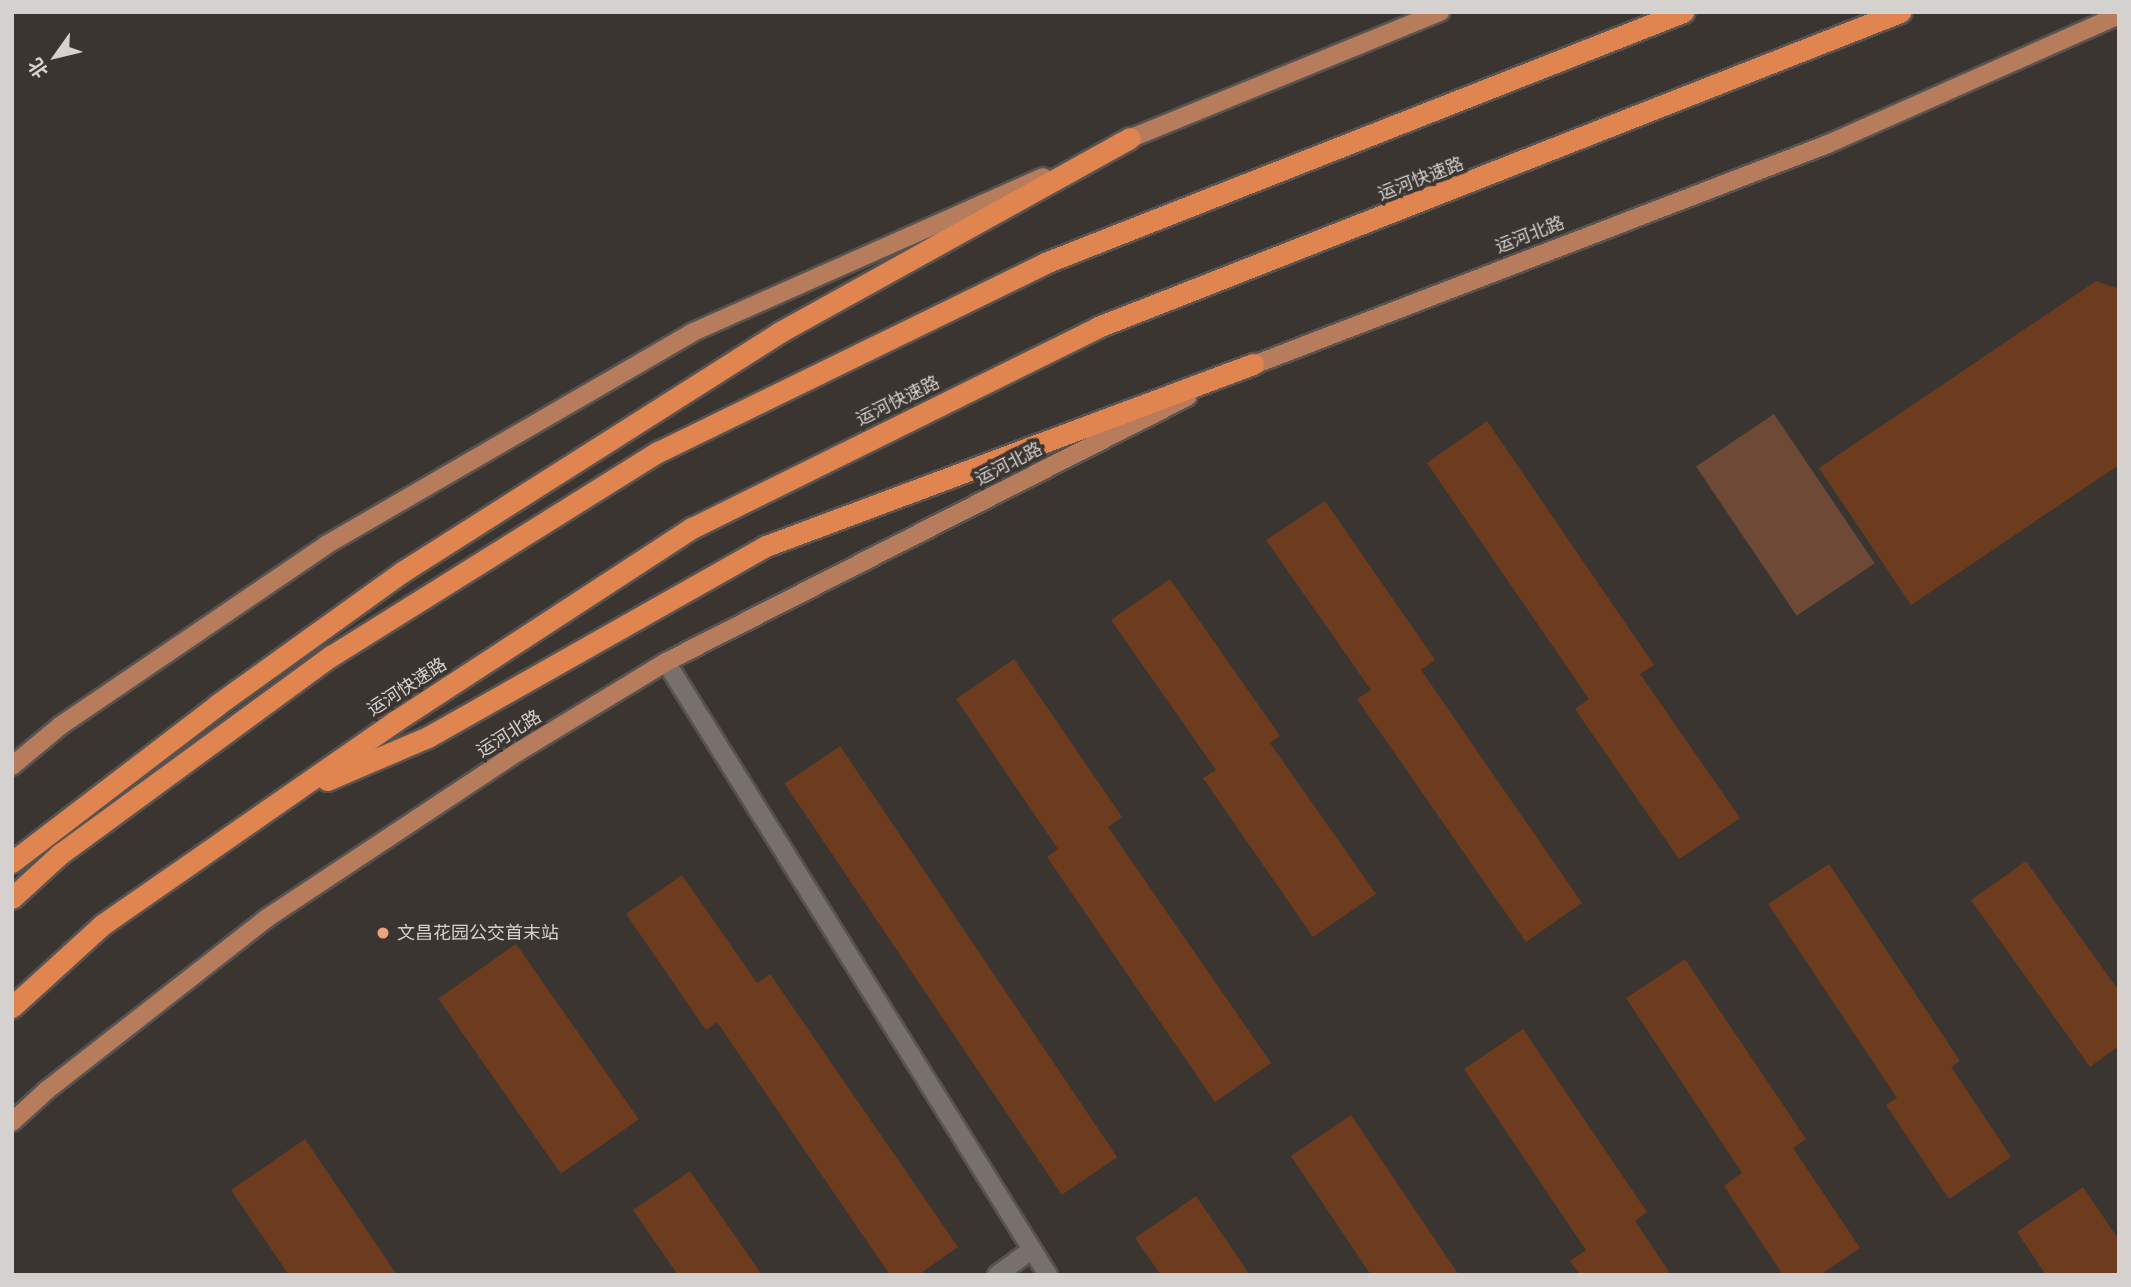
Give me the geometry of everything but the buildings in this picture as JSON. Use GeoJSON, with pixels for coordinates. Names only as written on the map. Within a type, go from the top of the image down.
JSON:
{"type":"FeatureCollection","features":[{"type":"Feature","properties":{"kind":"highway"},"geometry":{"type":"LineString","coordinates":[[12,898],[60,854],[331,656],[658,452],[1045,263],[1683,12]]}},
{"type":"Feature","properties":{"kind":"highway","name":"运河快速路"},"geometry":{"type":"LineString","coordinates":[[12,1007],[102,925],[286,797],[692,528],[1098,327],[1900,12]]}},
{"type":"Feature","properties":{"kind":"highway"},"geometry":{"type":"LineString","coordinates":[[12,862],[217,705],[402,572],[780,332],[1130,138]]}},
{"type":"Feature","properties":{"kind":"highway"},"geometry":{"type":"LineString","coordinates":[[286,797],[428,737],[766,546],[1253,364]]}},
{"type":"Feature","properties":{"kind":"main road"},"geometry":{"type":"LineString","coordinates":[[12,766],[60,726],[326,545],[691,333],[1130,138],[1440,12]]}},
{"type":"Feature","properties":{"kind":"main road","name":"运河北路"},"geometry":{"type":"LineString","coordinates":[[12,1122],[47,1090],[267,918],[518,752],[666,662],[1253,364],[1828,144],[2119,15]]}},
{"type":"Feature","properties":{"kind":"lane"},"geometry":{"type":"LineString","coordinates":[[666,662],[1030,1251],[1048,1275]]}},
{"type":"Feature","properties":{"kind":"lane"},"geometry":{"type":"LineString","coordinates":[[997,1275],[1030,1251]]}},
{"type":"Feature","properties":{"kind":"shaded area"},"geometry":{"type":"Polygon","coordinates":[[[1774,414],[1875,563],[1797,616],[1696,467],[1774,414]]]}},
{"type":"Feature","properties":{"kind":"place","name":"文昌花园公交首末站"},"geometry":{"type":"Point","coordinates":[383,933]}}]}
